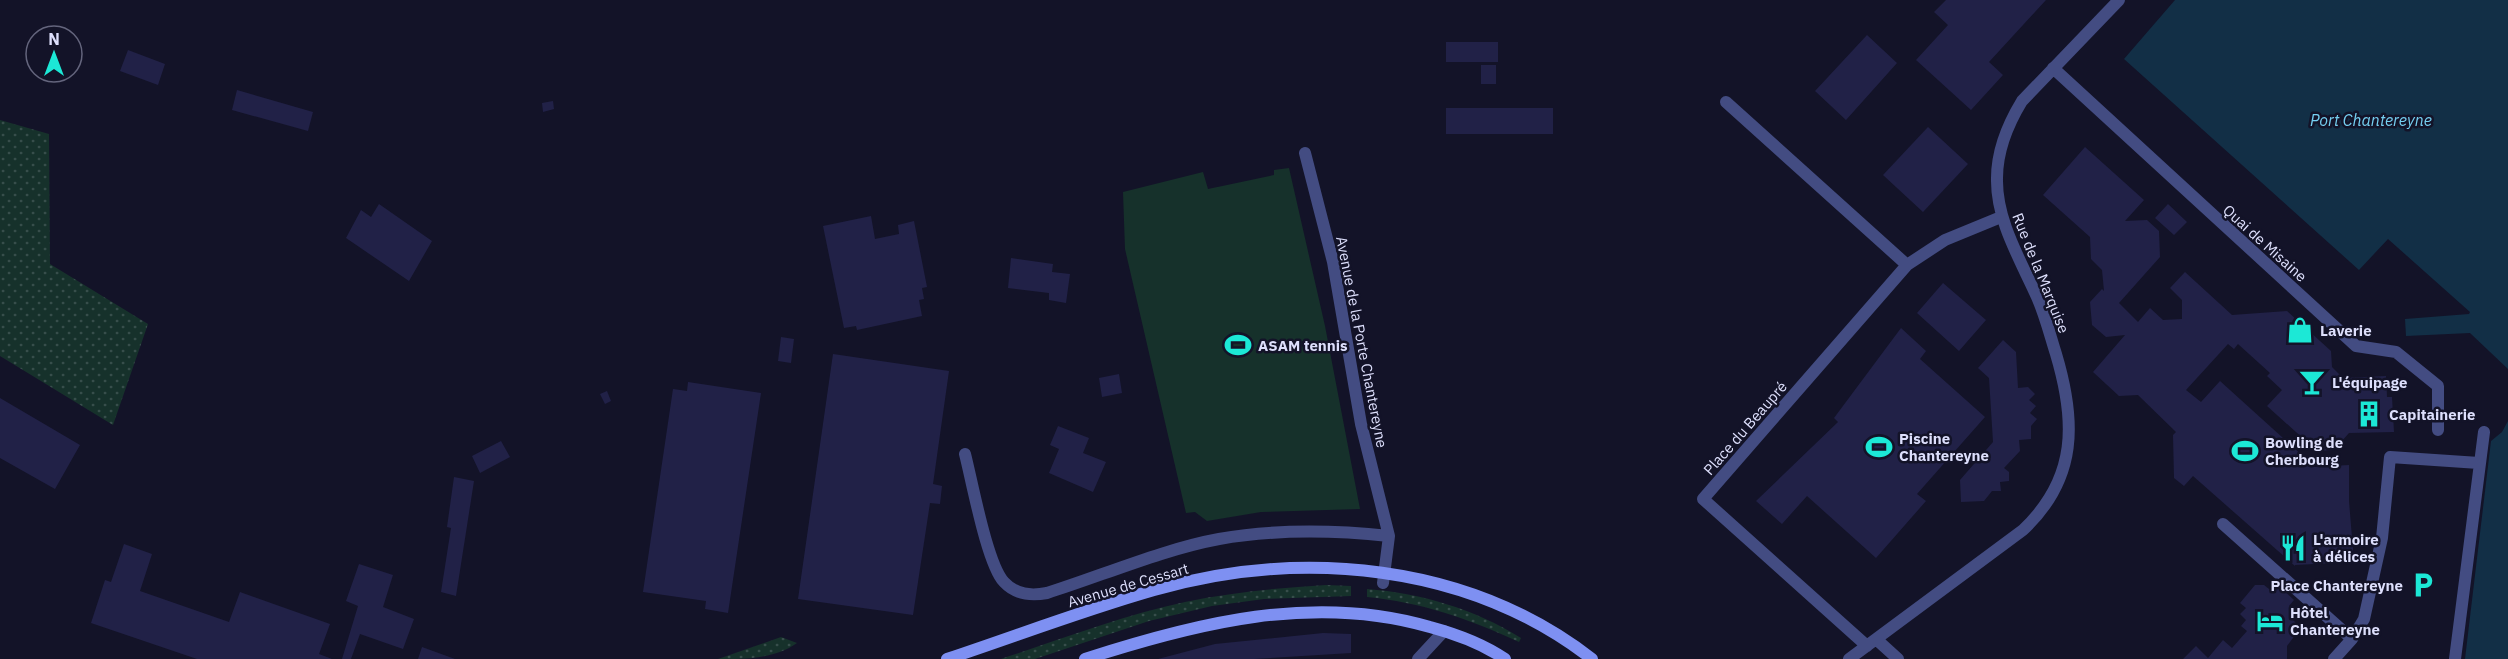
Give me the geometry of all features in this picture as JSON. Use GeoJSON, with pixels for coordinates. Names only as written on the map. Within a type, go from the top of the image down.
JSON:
{"type":"FeatureCollection","features":[{"type":"Feature","properties":{"kind":"main road","name":"Avenue de Cessart"},"geometry":{"type":"LineString","coordinates":[[947,659],[1155,590],[1224,574],[1284,568],[1330,568],[1461,590],[1498,603],[1539,624],[1592,659]]}},
{"type":"Feature","properties":{"kind":"main road"},"geometry":{"type":"LineString","coordinates":[[1085,659],[1216,622],[1287,613],[1357,612],[1406,620],[1444,631],[1493,651],[1505,659]]}},
{"type":"Feature","properties":{"kind":"street","name":"Rue de la Marquise"},"geometry":{"type":"LineString","coordinates":[[1849,659],[2023,530],[2046,504],[2065,463],[2070,419],[2061,371],[2038,301],[2001,217],[1997,178],[1999,158],[2005,135],[2022,100],[2119,0]]}},
{"type":"Feature","properties":{"kind":"street","name":"Quai de Misaine"},"geometry":{"type":"LineString","coordinates":[[2053,68],[2356,346],[2396,352],[2438,386],[2438,430]]}},
{"type":"Feature","properties":{"kind":"street"},"geometry":{"type":"LineString","coordinates":[[1726,102],[1907,265],[1945,240],[2001,217]]}},
{"type":"Feature","properties":{"kind":"street","name":"Avenue de la Porte Chantereyne"},"geometry":{"type":"LineString","coordinates":[[1305,153],[1333,262],[1361,424],[1389,536],[1384,578]]}},
{"type":"Feature","properties":{"kind":"street","name":"Place du Beaupré"},"geometry":{"type":"LineString","coordinates":[[1871,643],[1703,499],[1907,265]]}},
{"type":"Feature","properties":{"kind":"street"},"geometry":{"type":"LineString","coordinates":[[2455,659],[2484,432]]}},
{"type":"Feature","properties":{"kind":"street"},"geometry":{"type":"LineString","coordinates":[[964,454],[993,564],[1003,581],[1013,590],[1024,594],[1047,593],[1191,546],[1218,540],[1282,532],[1389,536]]}},
{"type":"Feature","properties":{"kind":"street"},"geometry":{"type":"LineString","coordinates":[[2334,659],[2352,639],[2364,619],[2382,538],[2390,457],[2479,464]]}},
{"type":"Feature","properties":{"kind":"street"},"geometry":{"type":"LineString","coordinates":[[2223,524],[2352,639]]}},
{"type":"Feature","properties":{"kind":"street"},"geometry":{"type":"LineString","coordinates":[[1418,659],[1444,631]]}},
{"type":"Feature","properties":{"kind":"street"},"geometry":{"type":"LineString","coordinates":[[1871,643],[1898,659]]}},
{"type":"Feature","properties":{"kind":"green space"},"geometry":{"type":"Polygon","coordinates":[[[0,120],[49,134],[50,264],[148,324],[113,425],[0,356],[0,120]]]}},
{"type":"Feature","properties":{"kind":"green space","name":"ASAM tennis"},"geometry":{"type":"Polygon","coordinates":[[[1289,168],[1325,326],[1360,509],[1261,512],[1207,521],[1195,512],[1186,513],[1125,249],[1123,192],[1203,172],[1208,189],[1274,175],[1274,170],[1289,168]]]}},
{"type":"Feature","properties":{"kind":"green space"},"geometry":{"type":"Polygon","coordinates":[[[1326,585],[1351,586],[1351,596],[1264,599],[1212,606],[1149,621],[1035,659],[1001,659],[1162,607],[1256,591],[1326,585]]]}},
{"type":"Feature","properties":{"kind":"green space"},"geometry":{"type":"Polygon","coordinates":[[[1367,589],[1407,594],[1447,604],[1485,619],[1521,638],[1519,642],[1482,626],[1425,607],[1367,597],[1367,589]]]}},
{"type":"Feature","properties":{"kind":"green space"},"geometry":{"type":"Polygon","coordinates":[[[781,637],[797,643],[769,655],[718,659],[781,637]]]}},
{"type":"Feature","properties":{"kind":"water","name":"Port Chantereyne"},"geometry":{"type":"Polygon","coordinates":[[[2175,0],[2508,0],[2508,369],[2470,333],[2406,336],[2405,319],[2469,314],[2470,312],[2388,239],[2359,270],[2124,59],[2175,0]]]}},
{"type":"Feature","properties":{"kind":"water"},"geometry":{"type":"Polygon","coordinates":[[[2508,421],[2508,659],[2465,659],[2491,441],[2502,432],[2508,421]]]}},
{"type":"Feature","properties":{"kind":"building"},"geometry":{"type":"Polygon","coordinates":[[[1946,0],[2046,0],[1989,62],[2003,75],[1971,110],[1916,60],[1948,25],[1934,12],[1946,0]]]}},
{"type":"Feature","properties":{"kind":"building"},"geometry":{"type":"Polygon","coordinates":[[[1867,35],[1897,63],[1846,120],[1815,91],[1867,35]]]}},
{"type":"Feature","properties":{"kind":"building"},"geometry":{"type":"Polygon","coordinates":[[[1446,42],[1498,42],[1498,62],[1446,62],[1446,42]]]}},
{"type":"Feature","properties":{"kind":"building"},"geometry":{"type":"Polygon","coordinates":[[[128,50],[165,64],[158,85],[120,71],[128,50]]]}},
{"type":"Feature","properties":{"kind":"building"},"geometry":{"type":"Polygon","coordinates":[[[1481,65],[1496,65],[1496,84],[1481,84],[1481,65]]]}},
{"type":"Feature","properties":{"kind":"building"},"geometry":{"type":"Polygon","coordinates":[[[237,90],[313,112],[308,131],[232,110],[237,90]]]}},
{"type":"Feature","properties":{"kind":"building"},"geometry":{"type":"Polygon","coordinates":[[[553,101],[554,109],[543,112],[542,103],[553,101]]]}},
{"type":"Feature","properties":{"kind":"building"},"geometry":{"type":"Polygon","coordinates":[[[1446,108],[1553,108],[1553,134],[1446,134],[1446,108]]]}},
{"type":"Feature","properties":{"kind":"building"},"geometry":{"type":"Polygon","coordinates":[[[1928,127],[1968,164],[1923,212],[1883,175],[1928,127]]]}},
{"type":"Feature","properties":{"kind":"building"},"geometry":{"type":"Polygon","coordinates":[[[2085,147],[2144,200],[2125,221],[2147,220],[2159,231],[2160,257],[2119,303],[2138,322],[2150,308],[2163,320],[2182,319],[2182,300],[2170,288],[2185,272],[2232,315],[2287,311],[2331,351],[2332,367],[2343,378],[2386,376],[2387,397],[2392,397],[2394,432],[2349,433],[2334,450],[2317,451],[2267,406],[2282,390],[2267,376],[2270,373],[2238,344],[2234,349],[2228,344],[2186,390],[2201,402],[2220,381],[2315,467],[2349,465],[2349,501],[2354,562],[2295,566],[2193,476],[2184,486],[2174,478],[2173,435],[2176,432],[2138,395],[2119,396],[2093,372],[2125,335],[2106,337],[2092,325],[2090,302],[2102,289],[2104,291],[2102,270],[2091,259],[2090,237],[2043,195],[2085,147]]]}},
{"type":"Feature","properties":{"kind":"building"},"geometry":{"type":"Polygon","coordinates":[[[379,204],[432,241],[409,281],[346,238],[361,210],[371,217],[379,204]]]}},
{"type":"Feature","properties":{"kind":"building"},"geometry":{"type":"Polygon","coordinates":[[[2168,204],[2187,222],[2174,235],[2155,218],[2168,204]]]}},
{"type":"Feature","properties":{"kind":"building"},"geometry":{"type":"Polygon","coordinates":[[[871,216],[875,239],[899,234],[898,225],[914,221],[927,287],[922,288],[924,299],[919,300],[922,316],[857,330],[856,326],[844,328],[823,226],[871,216]]]}},
{"type":"Feature","properties":{"kind":"building"},"geometry":{"type":"Polygon","coordinates":[[[1011,258],[1053,264],[1052,272],[1070,274],[1066,303],[1049,300],[1049,293],[1008,288],[1011,258]]]}},
{"type":"Feature","properties":{"kind":"building"},"geometry":{"type":"Polygon","coordinates":[[[1943,283],[1986,320],[1959,351],[1917,313],[1943,283]]]}},
{"type":"Feature","properties":{"kind":"building","name":"Piscine Chantereyne"},"geometry":{"type":"Polygon","coordinates":[[[1901,328],[1926,351],[1920,359],[1985,417],[1917,494],[1926,501],[1876,558],[1807,496],[1782,524],[1756,501],[1838,422],[1834,418],[1901,328]]]}},
{"type":"Feature","properties":{"kind":"building"},"geometry":{"type":"Polygon","coordinates":[[[781,337],[794,339],[791,363],[778,361],[781,337]]]}},
{"type":"Feature","properties":{"kind":"building"},"geometry":{"type":"Polygon","coordinates":[[[2003,340],[2016,352],[2018,388],[2028,387],[2035,394],[2029,400],[2036,406],[2030,413],[2037,419],[2031,426],[2031,439],[2019,440],[2020,451],[2004,468],[2009,472],[2009,481],[2000,482],[2001,491],[1992,491],[1984,501],[1961,502],[1960,480],[1993,442],[1989,378],[1978,368],[2003,340]]]}},
{"type":"Feature","properties":{"kind":"building"},"geometry":{"type":"Polygon","coordinates":[[[833,354],[949,371],[933,484],[942,486],[940,504],[930,503],[913,615],[798,599],[833,354]]]}},
{"type":"Feature","properties":{"kind":"building"},"geometry":{"type":"Polygon","coordinates":[[[1119,374],[1122,393],[1102,397],[1099,378],[1119,374]]]}},
{"type":"Feature","properties":{"kind":"building"},"geometry":{"type":"Polygon","coordinates":[[[688,382],[761,393],[728,613],[705,609],[706,601],[643,592],[673,389],[687,391],[688,382]]]}},
{"type":"Feature","properties":{"kind":"building"},"geometry":{"type":"Polygon","coordinates":[[[607,391],[611,401],[605,404],[600,394],[607,391]]]}},
{"type":"Feature","properties":{"kind":"building"},"geometry":{"type":"Polygon","coordinates":[[[0,398],[80,445],[55,489],[0,458],[0,398]]]}},
{"type":"Feature","properties":{"kind":"building"},"geometry":{"type":"Polygon","coordinates":[[[1058,426],[1089,438],[1083,453],[1106,462],[1093,492],[1049,473],[1059,449],[1050,445],[1058,426]]]}},
{"type":"Feature","properties":{"kind":"building"},"geometry":{"type":"Polygon","coordinates":[[[501,441],[510,457],[480,473],[472,456],[501,441]]]}},
{"type":"Feature","properties":{"kind":"building"},"geometry":{"type":"Polygon","coordinates":[[[454,477],[474,481],[456,596],[441,592],[451,528],[447,527],[454,477]]]}},
{"type":"Feature","properties":{"kind":"building"},"geometry":{"type":"Polygon","coordinates":[[[124,544],[152,554],[140,591],[229,622],[240,592],[330,624],[319,654],[332,659],[197,659],[91,623],[105,580],[111,582],[124,544]]]}},
{"type":"Feature","properties":{"kind":"building"},"geometry":{"type":"Polygon","coordinates":[[[359,564],[393,575],[383,607],[414,619],[403,649],[360,634],[351,659],[342,659],[358,606],[346,601],[359,564]]]}},
{"type":"Feature","properties":{"kind":"building","name":"Hôtel Chantereyne"},"geometry":{"type":"Polygon","coordinates":[[[2255,585],[2264,585],[2269,589],[2281,588],[2294,600],[2289,606],[2295,611],[2290,617],[2296,623],[2290,629],[2296,634],[2287,646],[2287,659],[2183,659],[2196,646],[2208,658],[2223,640],[2232,648],[2247,631],[2241,626],[2246,620],[2240,614],[2246,608],[2240,603],[2255,585]]]}},
{"type":"Feature","properties":{"kind":"building"},"geometry":{"type":"Polygon","coordinates":[[[1323,633],[1351,634],[1351,653],[1254,659],[1158,659],[1215,644],[1323,633]]]}},
{"type":"Feature","properties":{"kind":"building"},"geometry":{"type":"Polygon","coordinates":[[[422,647],[455,659],[418,659],[422,647]]]}},
{"type":"Feature","properties":{"kind":"place","name":"Laverie"},"geometry":{"type":"Point","coordinates":[2300,330]}},
{"type":"Feature","properties":{"kind":"place","name":"ASAM tennis"},"geometry":{"type":"Point","coordinates":[1238,345]}},
{"type":"Feature","properties":{"kind":"place","name":"L'équipage"},"geometry":{"type":"Point","coordinates":[2312,382]}},
{"type":"Feature","properties":{"kind":"place","name":"Capitainerie"},"geometry":{"type":"Point","coordinates":[2369,414]}},
{"type":"Feature","properties":{"kind":"place","name":"Piscine Chantereyne"},"geometry":{"type":"Point","coordinates":[1879,447]}},
{"type":"Feature","properties":{"kind":"place","name":"Bowling de Cherbourg"},"geometry":{"type":"Point","coordinates":[2245,451]}},
{"type":"Feature","properties":{"kind":"place","name":"L'armoire à délices"},"geometry":{"type":"Point","coordinates":[2293,548]}},
{"type":"Feature","properties":{"kind":"place","name":"Place Chantereyne"},"geometry":{"type":"Point","coordinates":[2423,585]}},
{"type":"Feature","properties":{"kind":"place","name":"Hôtel Chantereyne"},"geometry":{"type":"Point","coordinates":[2270,621]}}]}
